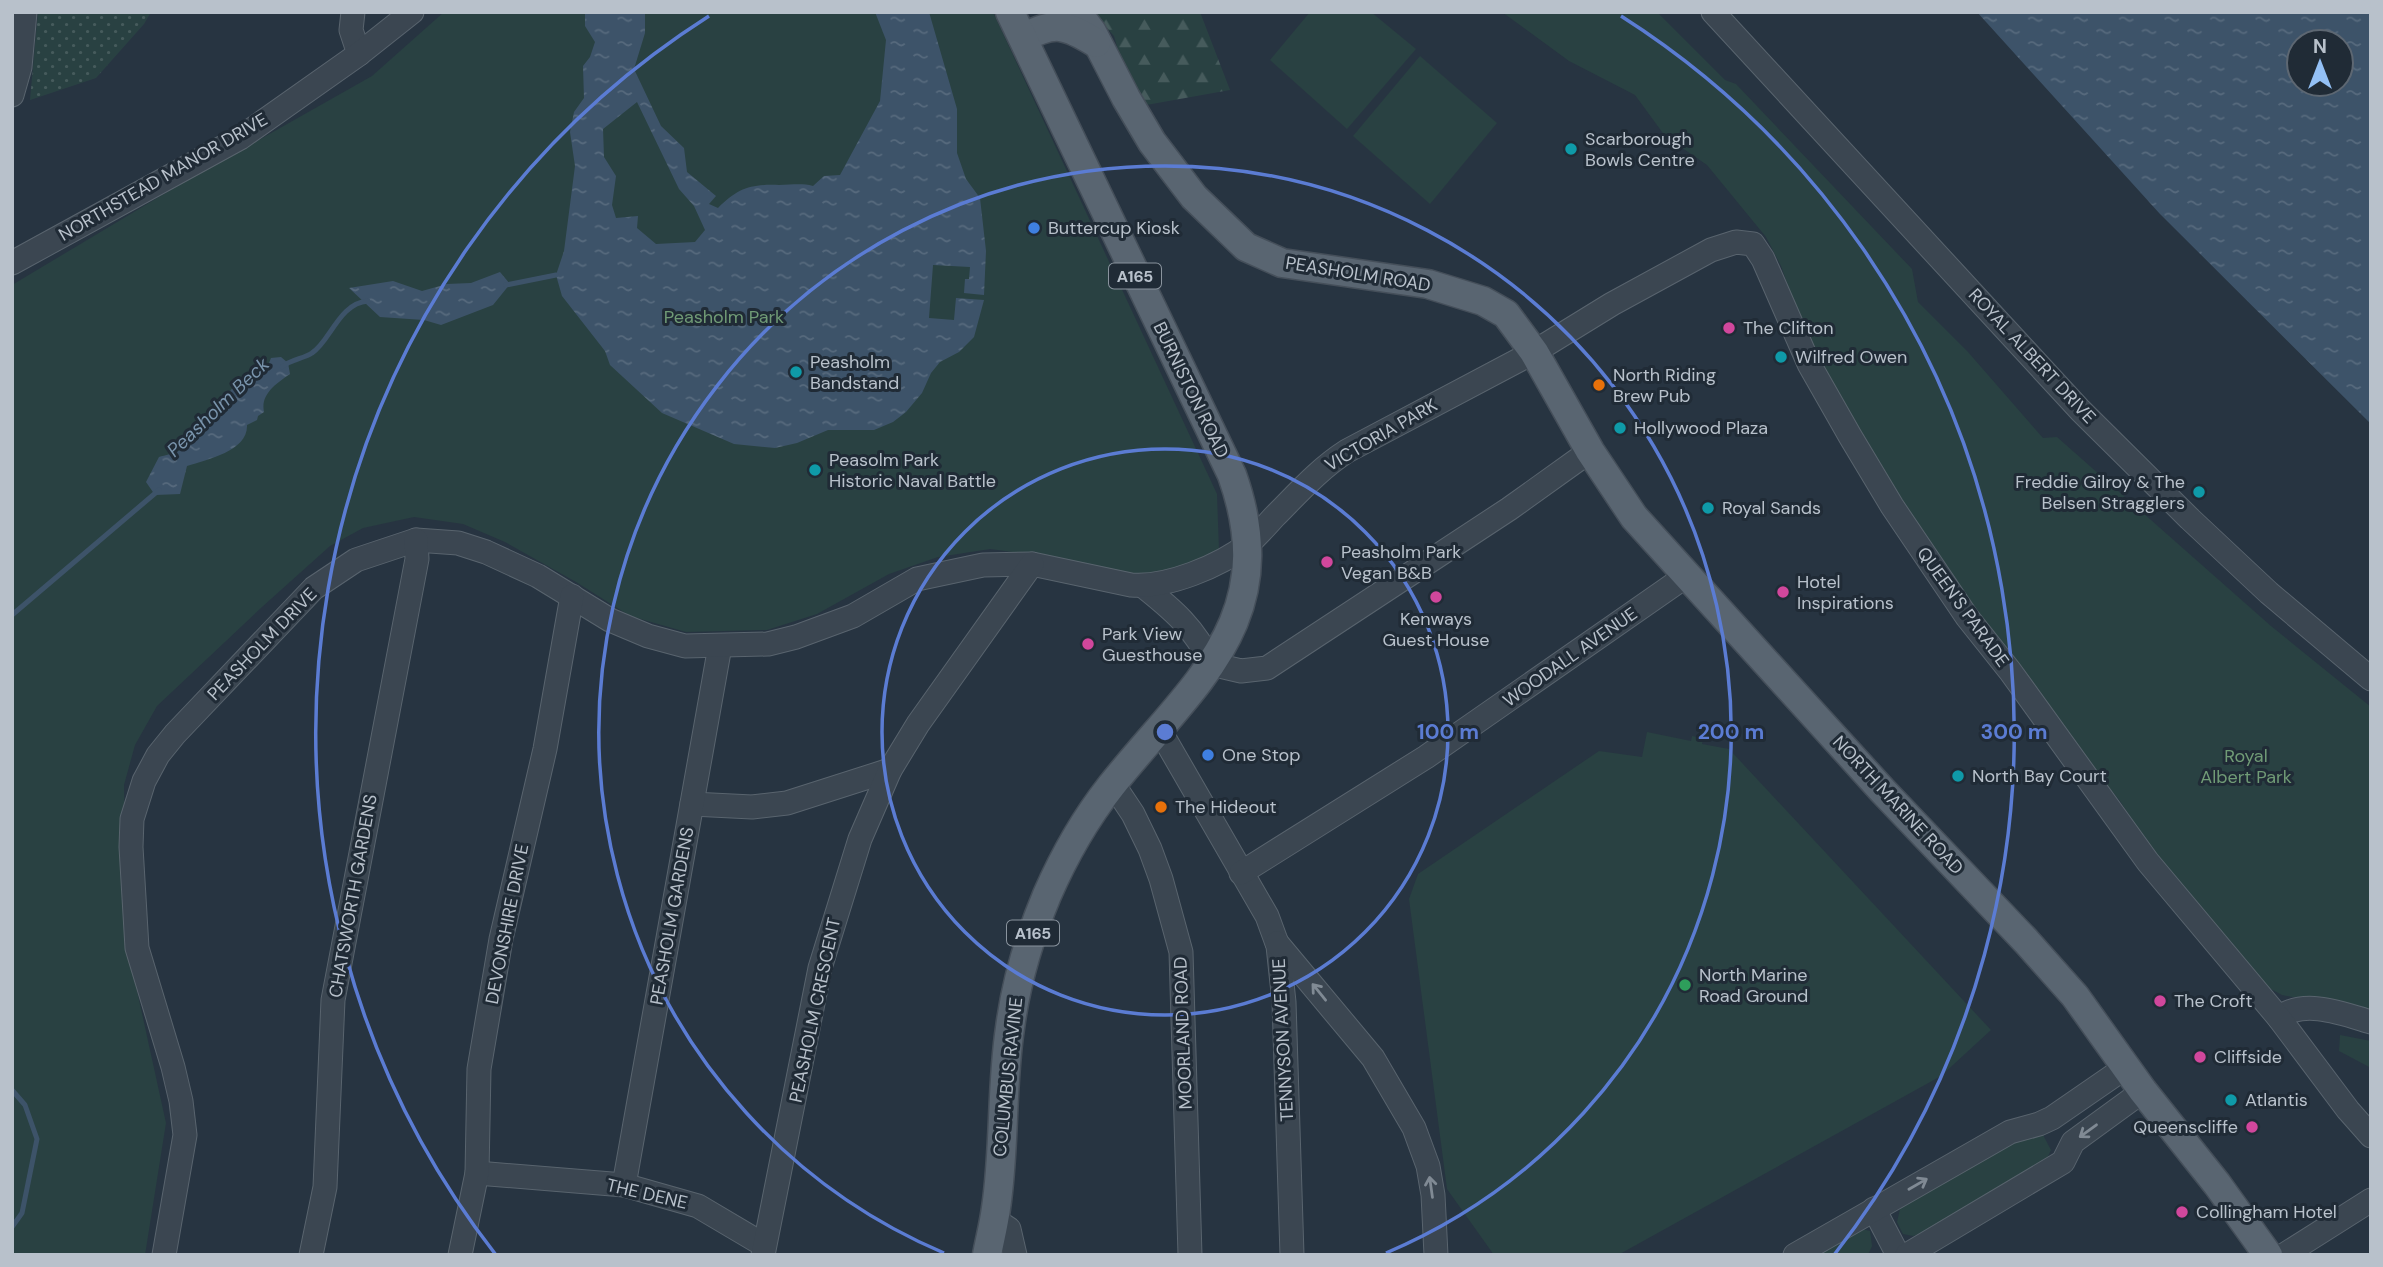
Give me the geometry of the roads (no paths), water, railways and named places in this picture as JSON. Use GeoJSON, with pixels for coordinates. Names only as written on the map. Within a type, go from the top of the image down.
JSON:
{"type":"FeatureCollection","features":[{"type":"Feature","properties":{"kind":"main road","name":"BURNISTON ROAD"},"geometry":{"type":"LineString","coordinates":[[1010,12],[1232,475],[1240,498],[1248,544],[1247,565],[1239,607],[1228,636],[1211,664]]}},
{"type":"Feature","properties":{"kind":"main road","name":"PEASHOLM ROAD"},"geometry":{"type":"LineString","coordinates":[[1077,12],[1098,44],[1152,142],[1194,197],[1246,247],[1282,263],[1429,284],[1483,300],[1506,314],[1534,352]]}},
{"type":"Feature","properties":{"kind":"main road"},"geometry":{"type":"LineString","coordinates":[[1023,38],[1045,27],[1061,26],[1098,44]]}},
{"type":"Feature","properties":{"kind":"main road","name":"NORTH MARINE ROAD"},"geometry":{"type":"LineString","coordinates":[[1534,352],[1590,451],[1634,517],[1882,790],[2075,996],[2143,1091],[2217,1184],[2268,1255]]}},
{"type":"Feature","properties":{"kind":"main road","name":"COLUMBUS RAVINE"},"geometry":{"type":"LineString","coordinates":[[987,1255],[994,1219],[1009,1030],[1024,962],[1048,894],[1089,817],[1113,784],[1190,694],[1211,664]]}},
{"type":"Feature","properties":{"kind":"street"},"geometry":{"type":"LineString","coordinates":[[12,95],[20,67],[25,12]]}},
{"type":"Feature","properties":{"kind":"street"},"geometry":{"type":"LineString","coordinates":[[353,12],[351,30],[359,54]]}},
{"type":"Feature","properties":{"kind":"street","name":"NORTHSTEAD MANOR DRIVE"},"geometry":{"type":"LineString","coordinates":[[12,262],[240,138],[359,54],[412,12]]}},
{"type":"Feature","properties":{"kind":"street","name":"ROYAL ALBERT DRIVE"},"geometry":{"type":"LineString","coordinates":[[1713,12],[2080,410],[2209,538],[2371,679]]}},
{"type":"Feature","properties":{"kind":"street","name":"QUEEN'S PARADE"},"geometry":{"type":"LineString","coordinates":[[1534,352],[1612,304],[1711,250],[1736,242],[1752,244],[1775,283],[1809,364],[1850,436],[1910,533],[1967,617],[2010,671],[2148,862],[2279,1018],[2348,1110],[2371,1136]]}},
{"type":"Feature","properties":{"kind":"street","name":"VICTORIA PARK"},"geometry":{"type":"LineString","coordinates":[[1248,544],[1327,465],[1385,430],[1534,352]]}},
{"type":"Feature","properties":{"kind":"street"},"geometry":{"type":"LineString","coordinates":[[1211,664],[1241,671],[1267,668],[1509,509],[1590,451]]}},
{"type":"Feature","properties":{"kind":"street","name":"PEASHOLM DRIVE"},"geometry":{"type":"LineString","coordinates":[[164,1255],[185,1135],[173,1067],[137,948],[132,819],[141,789],[158,755],[176,733],[314,588],[356,560],[416,540],[458,543],[486,552],[538,576],[610,620],[648,636],[685,646],[720,646],[768,644],[796,637],[853,616],[897,589],[917,579],[936,574],[983,565],[1032,564],[1143,586],[1186,577],[1248,544]]}},
{"type":"Feature","properties":{"kind":"street","name":"CHATSWORTH GARDENS"},"geometry":{"type":"LineString","coordinates":[[310,1255],[326,1187],[333,1000],[417,559],[416,540]]}},
{"type":"Feature","properties":{"kind":"street","name":"PEASHOLM CRESCENT"},"geometry":{"type":"LineString","coordinates":[[764,1250],[820,968],[848,870],[890,770],[918,724],[1032,564]]}},
{"type":"Feature","properties":{"kind":"street","name":"WOODALL AVENUE"},"geometry":{"type":"LineString","coordinates":[[1241,873],[1426,757],[1686,576]]}},
{"type":"Feature","properties":{"kind":"street","name":"PEASHOLM DRIVE"},"geometry":{"type":"LineString","coordinates":[[1143,586],[1187,623],[1205,649],[1211,664]]}},
{"type":"Feature","properties":{"kind":"street","name":"DEVONSHIRE DRIVE"},"geometry":{"type":"LineString","coordinates":[[460,1255],[477,1173],[482,1056],[501,939],[545,749],[572,596]]}},
{"type":"Feature","properties":{"kind":"street","name":"PEASHOLM GARDENS"},"geometry":{"type":"LineString","coordinates":[[624,1185],[720,646]]}},
{"type":"Feature","properties":{"kind":"street","name":"TENNYSON AVENUE"},"geometry":{"type":"LineString","coordinates":[[1159,729],[1266,916],[1278,946],[1284,1002],[1292,1255]]}},
{"type":"Feature","properties":{"kind":"street"},"geometry":{"type":"LineString","coordinates":[[692,804],[752,807],[787,803],[890,770]]}},
{"type":"Feature","properties":{"kind":"street","name":"MOORLAND ROAD"},"geometry":{"type":"LineString","coordinates":[[1113,784],[1133,814],[1150,849],[1181,952],[1190,1255]]}},
{"type":"Feature","properties":{"kind":"street"},"geometry":{"type":"LineString","coordinates":[[1275,940],[1373,1058],[1415,1128],[1430,1175],[1436,1255]]}},
{"type":"Feature","properties":{"kind":"street"},"geometry":{"type":"LineString","coordinates":[[2279,1018],[2287,1012],[2305,1007],[2371,1022]]}},
{"type":"Feature","properties":{"kind":"street"},"geometry":{"type":"LineString","coordinates":[[1795,1255],[2010,1132],[2052,1118],[2126,1067]]}},
{"type":"Feature","properties":{"kind":"street"},"geometry":{"type":"LineString","coordinates":[[1907,1255],[2063,1162],[2073,1142],[2143,1091]]}},
{"type":"Feature","properties":{"kind":"street","name":"THE DENE"},"geometry":{"type":"LineString","coordinates":[[477,1173],[624,1185],[698,1206],[764,1250]]}},
{"type":"Feature","properties":{"kind":"street"},"geometry":{"type":"LineString","coordinates":[[2284,1255],[2371,1200]]}},
{"type":"Feature","properties":{"kind":"street"},"geometry":{"type":"LineString","coordinates":[[1874,1209],[1898,1255]]}},
{"type":"Feature","properties":{"kind":"street"},"geometry":{"type":"LineString","coordinates":[[994,1219],[1009,1230],[1016,1255]]}},
{"type":"Feature","properties":{"kind":"water"},"geometry":{"type":"Polygon","coordinates":[[[645,12],[645,33],[634,69],[661,126],[684,148],[687,172],[716,196],[709,204],[718,208],[732,196],[753,187],[796,184],[813,186],[824,176],[840,175],[880,101],[886,40],[875,12],[929,12],[957,109],[957,153],[966,179],[980,198],[986,251],[984,295],[964,293],[965,279],[969,279],[970,267],[933,265],[929,318],[954,320],[956,298],[984,300],[974,337],[959,352],[940,362],[931,373],[922,393],[906,412],[893,422],[874,430],[828,430],[797,443],[775,448],[734,444],[662,413],[610,365],[605,351],[562,296],[556,275],[564,251],[575,166],[570,132],[574,112],[584,98],[583,66],[590,57],[595,42],[585,26],[585,13],[645,12]],[[637,102],[603,129],[604,157],[616,176],[612,205],[616,218],[638,216],[637,228],[656,244],[695,242],[705,230],[694,206],[679,189],[637,102]]]}},
{"type":"Feature","properties":{"kind":"water"},"geometry":{"type":"Polygon","coordinates":[[[1977,12],[2371,12],[2371,424],[2160,214],[1977,12]]]}},
{"type":"Feature","properties":{"kind":"water"},"geometry":{"type":"Polygon","coordinates":[[[500,272],[510,284],[493,305],[441,325],[424,320],[380,317],[349,288],[393,281],[422,291],[447,284],[471,283],[500,272]]]}},
{"type":"Feature","properties":{"kind":"water"},"geometry":{"type":"Polygon","coordinates":[[[281,357],[288,363],[290,374],[267,394],[264,412],[257,420],[247,425],[246,434],[241,441],[225,453],[187,466],[180,494],[155,495],[146,482],[159,457],[187,445],[234,386],[243,385],[250,374],[269,363],[271,358],[281,357]]]}},
{"type":"Feature","properties":{"kind":"waterway","name":"Peasholm Beck"},"geometry":{"type":"LineString","coordinates":[[506,285],[556,275]]}},
{"type":"Feature","properties":{"kind":"waterway","name":"Peasholm Beck"},"geometry":{"type":"LineString","coordinates":[[282,367],[312,353],[342,315],[358,303],[368,301]]}},
{"type":"Feature","properties":{"kind":"waterway","name":"Peasholm Beck"},"geometry":{"type":"LineString","coordinates":[[12,615],[159,490]]}},
{"type":"Feature","properties":{"kind":"waterway","name":"Peasholm Beck"},"geometry":{"type":"LineString","coordinates":[[12,1090],[25,1105],[37,1139],[22,1213],[12,1227]]}},
{"type":"Feature","properties":{"kind":"place","name":"Scarborough Bowls Centre"},"geometry":{"type":"Point","coordinates":[1571,149]}},
{"type":"Feature","properties":{"kind":"place","name":"Buttercup Kiosk"},"geometry":{"type":"Point","coordinates":[1034,228]}},
{"type":"Feature","properties":{"kind":"place","name":"The Clifton"},"geometry":{"type":"Point","coordinates":[1729,328]}},
{"type":"Feature","properties":{"kind":"place","name":"Wilfred Owen"},"geometry":{"type":"Point","coordinates":[1781,357]}},
{"type":"Feature","properties":{"kind":"place","name":"Peasholm Bandstand"},"geometry":{"type":"Point","coordinates":[796,372]}},
{"type":"Feature","properties":{"kind":"place","name":"North Riding Brew Pub"},"geometry":{"type":"Point","coordinates":[1599,385]}},
{"type":"Feature","properties":{"kind":"place","name":"Hollywood Plaza"},"geometry":{"type":"Point","coordinates":[1620,428]}},
{"type":"Feature","properties":{"kind":"place","name":"Peasolm Park Historic Naval Battle"},"geometry":{"type":"Point","coordinates":[815,470]}},
{"type":"Feature","properties":{"kind":"place","name":"Freddie Gilroy & The Belsen Stragglers"},"geometry":{"type":"Point","coordinates":[2199,492]}},
{"type":"Feature","properties":{"kind":"place","name":"Royal Sands"},"geometry":{"type":"Point","coordinates":[1708,508]}},
{"type":"Feature","properties":{"kind":"place","name":"Peasholm Park Vegan B&B"},"geometry":{"type":"Point","coordinates":[1327,562]}},
{"type":"Feature","properties":{"kind":"place","name":"Hotel Inspirations"},"geometry":{"type":"Point","coordinates":[1783,592]}},
{"type":"Feature","properties":{"kind":"place","name":"Kenways Guest House"},"geometry":{"type":"Point","coordinates":[1436,597]}},
{"type":"Feature","properties":{"kind":"place","name":"Park View Guesthouse"},"geometry":{"type":"Point","coordinates":[1088,644]}},
{"type":"Feature","properties":{"kind":"place","name":"One Stop"},"geometry":{"type":"Point","coordinates":[1208,755]}},
{"type":"Feature","properties":{"kind":"place","name":"North Bay Court"},"geometry":{"type":"Point","coordinates":[1958,776]}},
{"type":"Feature","properties":{"kind":"place","name":"The Hideout"},"geometry":{"type":"Point","coordinates":[1161,807]}},
{"type":"Feature","properties":{"kind":"place","name":"North Marine Road Ground"},"geometry":{"type":"Point","coordinates":[1685,985]}},
{"type":"Feature","properties":{"kind":"place","name":"The Croft"},"geometry":{"type":"Point","coordinates":[2160,1001]}},
{"type":"Feature","properties":{"kind":"place","name":"Cliffside"},"geometry":{"type":"Point","coordinates":[2200,1057]}},
{"type":"Feature","properties":{"kind":"place","name":"Atlantis"},"geometry":{"type":"Point","coordinates":[2231,1100]}},
{"type":"Feature","properties":{"kind":"place","name":"Queenscliffe"},"geometry":{"type":"Point","coordinates":[2252,1127]}},
{"type":"Feature","properties":{"kind":"place","name":"Collingham Hotel"},"geometry":{"type":"Point","coordinates":[2182,1212]}},
{"type":"Feature","properties":{"kind":"park label","name":"Peasholm Park"},"geometry":{"type":"Point","coordinates":[724,317]}},
{"type":"Feature","properties":{"kind":"park label","name":"Royal Albert Park"},"geometry":{"type":"Point","coordinates":[2246,766]}}]}
